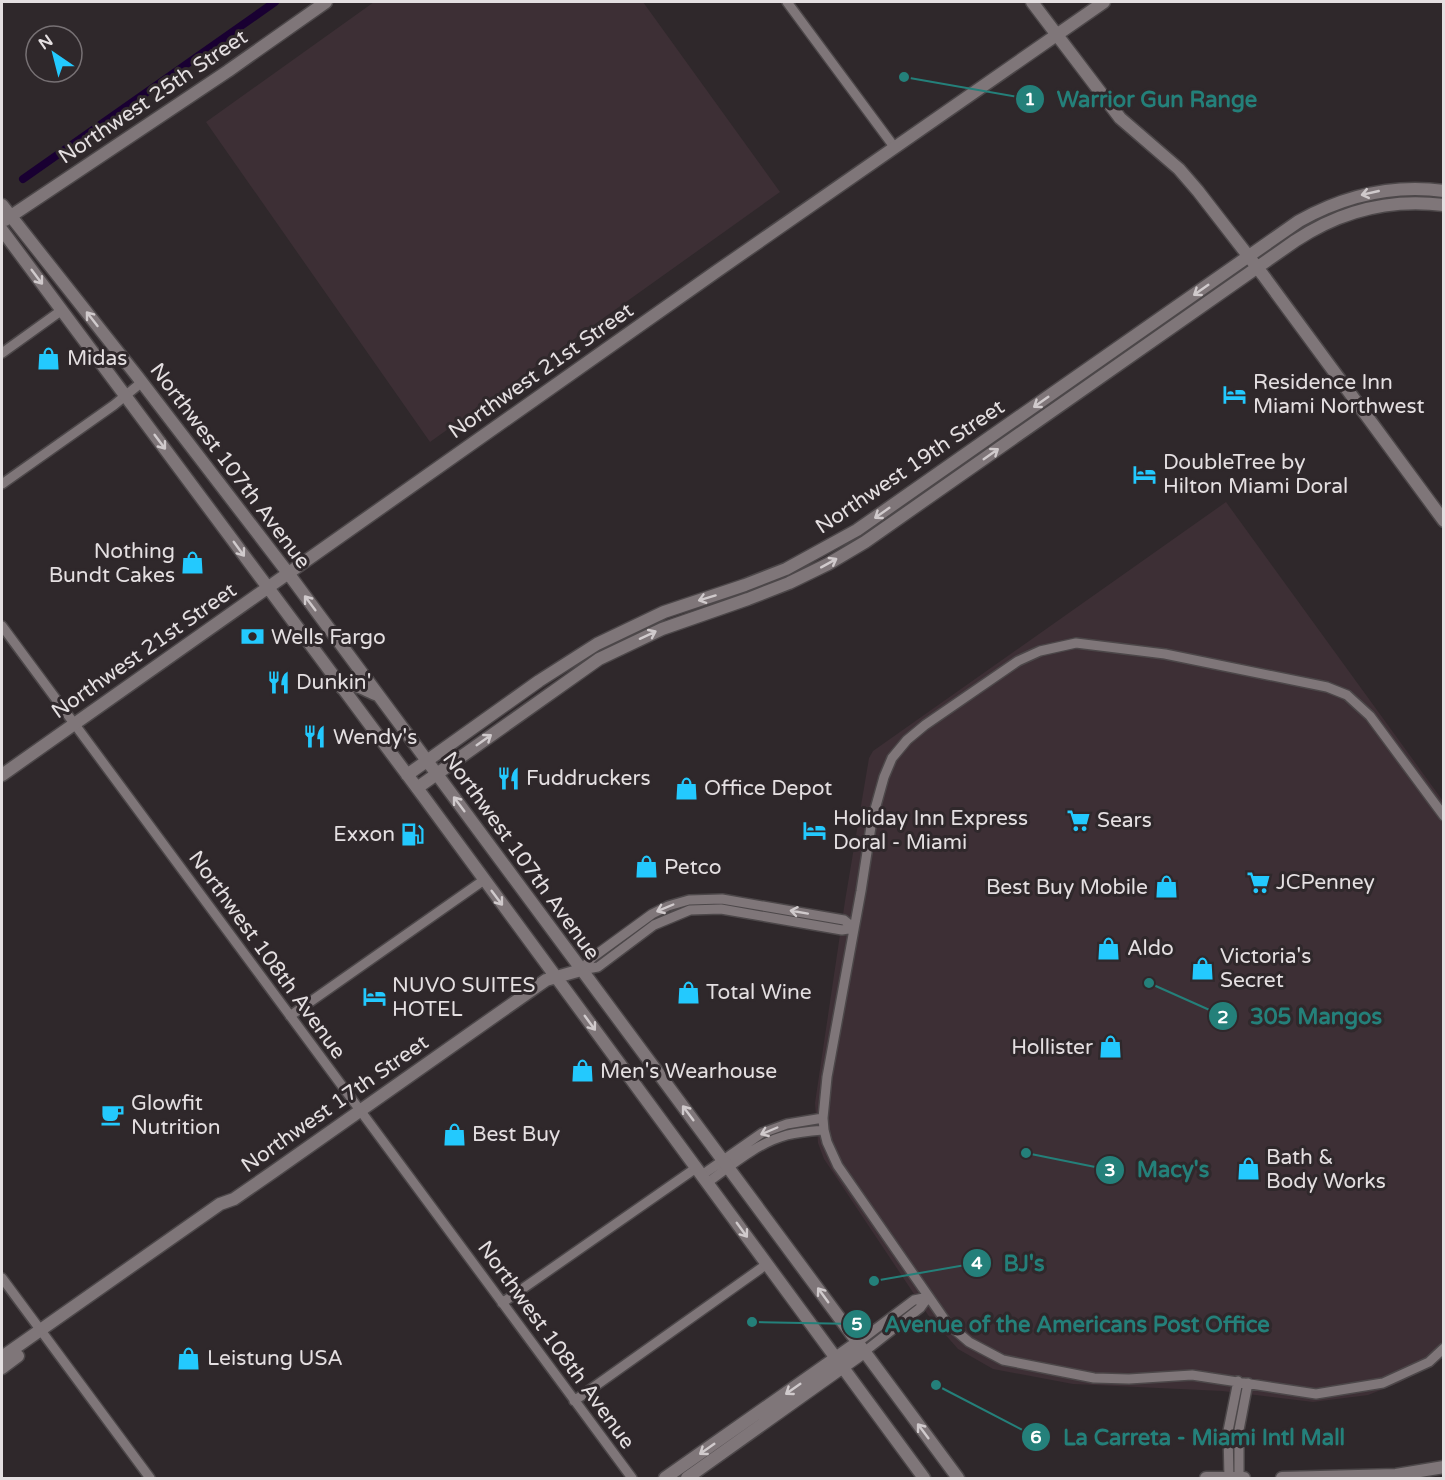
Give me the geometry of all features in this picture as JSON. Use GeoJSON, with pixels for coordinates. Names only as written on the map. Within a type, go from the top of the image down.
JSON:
{"type":"FeatureCollection","features":[{"type":"Feature","properties":{"kind":"street","name":"Northwest 25th Street"},"geometry":{"type":"LineString","coordinates":[[6,220],[228,71],[326,2]]}},
{"type":"Feature","properties":{"kind":"street"},"geometry":{"type":"LineString","coordinates":[[787,2],[895,148]]}},
{"type":"Feature","properties":{"kind":"street"},"geometry":{"type":"LineString","coordinates":[[1032,2],[1120,118],[1179,169],[1198,191],[1249,256],[1443,521]]}},
{"type":"Feature","properties":{"kind":"street","name":"Northwest 21st Street"},"geometry":{"type":"LineString","coordinates":[[2,775],[717,271],[1104,2]]}},
{"type":"Feature","properties":{"kind":"street","name":"Northwest 19th Street"},"geometry":{"type":"LineString","coordinates":[[407,775],[546,676],[606,640],[664,612],[786,569],[857,530],[1299,221],[1337,203],[1379,191],[1408,188],[1443,191]]}},
{"type":"Feature","properties":{"kind":"street","name":"Northwest 19th Street"},"geometry":{"type":"LineString","coordinates":[[417,788],[576,675],[608,655],[662,629],[789,583],[866,542],[1306,233],[1347,214],[1374,206],[1403,202],[1443,205]]}},
{"type":"Feature","properties":{"kind":"street","name":"Northwest 107th Avenue"},"geometry":{"type":"LineString","coordinates":[[2,205],[6,220],[142,382],[288,573],[958,1479]]}},
{"type":"Feature","properties":{"kind":"street","name":"Northwest 107th Avenue"},"geometry":{"type":"LineString","coordinates":[[2,230],[417,788],[924,1479]]}},
{"type":"Feature","properties":{"kind":"street"},"geometry":{"type":"LineString","coordinates":[[2,353],[62,310]]}},
{"type":"Feature","properties":{"kind":"street"},"geometry":{"type":"LineString","coordinates":[[2,484],[142,382]]}},
{"type":"Feature","properties":{"kind":"street","name":"Northwest 108th Avenue"},"geometry":{"type":"LineString","coordinates":[[2,626],[632,1479]]}},
{"type":"Feature","properties":{"kind":"street"},"geometry":{"type":"LineString","coordinates":[[1443,816],[1370,716],[1347,695],[1327,687],[1165,654],[1076,643],[1040,651],[1018,661],[925,725],[907,740],[892,758],[872,820],[827,1077],[823,1118],[827,1142],[838,1166],[943,1319],[959,1335],[979,1349],[1003,1360],[1094,1378],[1192,1375],[1316,1394],[1383,1383],[1429,1362],[1443,1348]]}},
{"type":"Feature","properties":{"kind":"street"},"geometry":{"type":"LineString","coordinates":[[342,688],[355,685],[378,695]]}},
{"type":"Feature","properties":{"kind":"street"},"geometry":{"type":"LineString","coordinates":[[290,1016],[484,880]]}},
{"type":"Feature","properties":{"kind":"street"},"geometry":{"type":"LineString","coordinates":[[581,970],[593,957],[652,914],[675,903],[696,899],[713,898],[737,901],[844,920],[854,928]]}},
{"type":"Feature","properties":{"kind":"street","name":"Northwest 17th Street"},"geometry":{"type":"LineString","coordinates":[[2,1368],[43,1333],[220,1204],[234,1199],[542,982],[555,976],[581,970]]}},
{"type":"Feature","properties":{"kind":"street"},"geometry":{"type":"LineString","coordinates":[[726,1164],[754,1138],[774,1128],[823,1118]]}},
{"type":"Feature","properties":{"kind":"street"},"geometry":{"type":"LineString","coordinates":[[502,1303],[702,1176],[771,1141],[795,1133],[824,1130]]}},
{"type":"Feature","properties":{"kind":"street"},"geometry":{"type":"LineString","coordinates":[[574,1401],[767,1264]]}},
{"type":"Feature","properties":{"kind":"street"},"geometry":{"type":"LineString","coordinates":[[2,1278],[150,1479]]}},
{"type":"Feature","properties":{"kind":"street"},"geometry":{"type":"LineString","coordinates":[[665,1479],[733,1439],[861,1347],[914,1300],[928,1297]]}},
{"type":"Feature","properties":{"kind":"street","name":"Northwest 17th Street"},"geometry":{"type":"LineString","coordinates":[[2,1357],[43,1333]]}},
{"type":"Feature","properties":{"kind":"street"},"geometry":{"type":"LineString","coordinates":[[1234,1478],[1228,1431],[1238,1381]]}},
{"type":"Feature","properties":{"kind":"street"},"geometry":{"type":"LineString","coordinates":[[1234,1478],[1239,1430],[1248,1383]]}},
{"type":"Feature","properties":{"kind":"street"},"geometry":{"type":"LineString","coordinates":[[687,1479],[733,1439]]}},
{"type":"Feature","properties":{"kind":"street"},"geometry":{"type":"LineString","coordinates":[[1282,1479],[1396,1477],[1443,1467]]}},
{"type":"Feature","properties":{"kind":"street"},"geometry":{"type":"LineString","coordinates":[[1206,1479],[1244,1479]]}},
{"type":"Feature","properties":{"kind":"shaded area"},"geometry":{"type":"Polygon","coordinates":[[[374,2],[643,2],[780,192],[430,442],[206,122],[374,2]]]}},
{"type":"Feature","properties":{"kind":"shaded area"},"geometry":{"type":"Polygon","coordinates":[[[1226,502],[1443,801],[1443,1358],[1399,1383],[1368,1395],[1313,1402],[1222,1391],[1073,1384],[993,1369],[958,1349],[928,1315],[824,1159],[818,1143],[815,1103],[845,901],[869,758],[873,751],[1226,502]]]}},
{"type":"Feature","properties":{"kind":"waterway"},"geometry":{"type":"LineString","coordinates":[[23,179],[275,2]]}},
{"type":"Feature","properties":{"kind":"place","name":"Warrior Gun Range"},"geometry":{"type":"Point","coordinates":[904,77]}},
{"type":"Feature","properties":{"kind":"place","name":"Midas"},"geometry":{"type":"Point","coordinates":[49,358]}},
{"type":"Feature","properties":{"kind":"place","name":"Residence Inn Miami Northwest"},"geometry":{"type":"Point","coordinates":[1235,394]}},
{"type":"Feature","properties":{"kind":"place","name":"DoubleTree by Hilton Miami Doral"},"geometry":{"type":"Point","coordinates":[1145,474]}},
{"type":"Feature","properties":{"kind":"place","name":"Nothing Bundt Cakes"},"geometry":{"type":"Point","coordinates":[193,563]}},
{"type":"Feature","properties":{"kind":"place","name":"Wells Fargo"},"geometry":{"type":"Point","coordinates":[253,637]}},
{"type":"Feature","properties":{"kind":"place","name":"Dunkin'"},"geometry":{"type":"Point","coordinates":[278,682]}},
{"type":"Feature","properties":{"kind":"place","name":"Wendy's"},"geometry":{"type":"Point","coordinates":[315,737]}},
{"type":"Feature","properties":{"kind":"place","name":"Fuddruckers"},"geometry":{"type":"Point","coordinates":[508,778]}},
{"type":"Feature","properties":{"kind":"place","name":"Office Depot"},"geometry":{"type":"Point","coordinates":[686,788]}},
{"type":"Feature","properties":{"kind":"place","name":"Sears"},"geometry":{"type":"Point","coordinates":[1079,820]}},
{"type":"Feature","properties":{"kind":"place","name":"Holiday Inn Express Doral - Miami"},"geometry":{"type":"Point","coordinates":[815,830]}},
{"type":"Feature","properties":{"kind":"place","name":"Exxon"},"geometry":{"type":"Point","coordinates":[413,834]}},
{"type":"Feature","properties":{"kind":"place","name":"Petco"},"geometry":{"type":"Point","coordinates":[646,867]}},
{"type":"Feature","properties":{"kind":"place","name":"JCPenney"},"geometry":{"type":"Point","coordinates":[1258,882]}},
{"type":"Feature","properties":{"kind":"place","name":"Best Buy Mobile"},"geometry":{"type":"Point","coordinates":[1166,887]}},
{"type":"Feature","properties":{"kind":"place","name":"Aldo"},"geometry":{"type":"Point","coordinates":[1109,948]}},
{"type":"Feature","properties":{"kind":"place","name":"Victoria's Secret"},"geometry":{"type":"Point","coordinates":[1202,968]}},
{"type":"Feature","properties":{"kind":"place","name":"305 Mangos"},"geometry":{"type":"Point","coordinates":[1149,983]}},
{"type":"Feature","properties":{"kind":"place","name":"Total Wine"},"geometry":{"type":"Point","coordinates":[688,992]}},
{"type":"Feature","properties":{"kind":"place","name":"NUVO SUITES HOTEL"},"geometry":{"type":"Point","coordinates":[374,997]}},
{"type":"Feature","properties":{"kind":"place","name":"Hollister"},"geometry":{"type":"Point","coordinates":[1111,1047]}},
{"type":"Feature","properties":{"kind":"place","name":"Men's Wearhouse"},"geometry":{"type":"Point","coordinates":[582,1071]}},
{"type":"Feature","properties":{"kind":"place","name":"Glowfit Nutrition"},"geometry":{"type":"Point","coordinates":[113,1115]}},
{"type":"Feature","properties":{"kind":"place","name":"Best Buy"},"geometry":{"type":"Point","coordinates":[454,1134]}},
{"type":"Feature","properties":{"kind":"place","name":"Macy's"},"geometry":{"type":"Point","coordinates":[1026,1153]}},
{"type":"Feature","properties":{"kind":"place","name":"Bath & Body Works"},"geometry":{"type":"Point","coordinates":[1248,1169]}},
{"type":"Feature","properties":{"kind":"place","name":"BJ's"},"geometry":{"type":"Point","coordinates":[874,1281]}},
{"type":"Feature","properties":{"kind":"place","name":"Avenue of the Americans Post Office"},"geometry":{"type":"Point","coordinates":[752,1322]}},
{"type":"Feature","properties":{"kind":"place","name":"Leistung USA"},"geometry":{"type":"Point","coordinates":[189,1358]}},
{"type":"Feature","properties":{"kind":"place","name":"La Carreta - Miami Intl Mall"},"geometry":{"type":"Point","coordinates":[936,1385]}}]}
